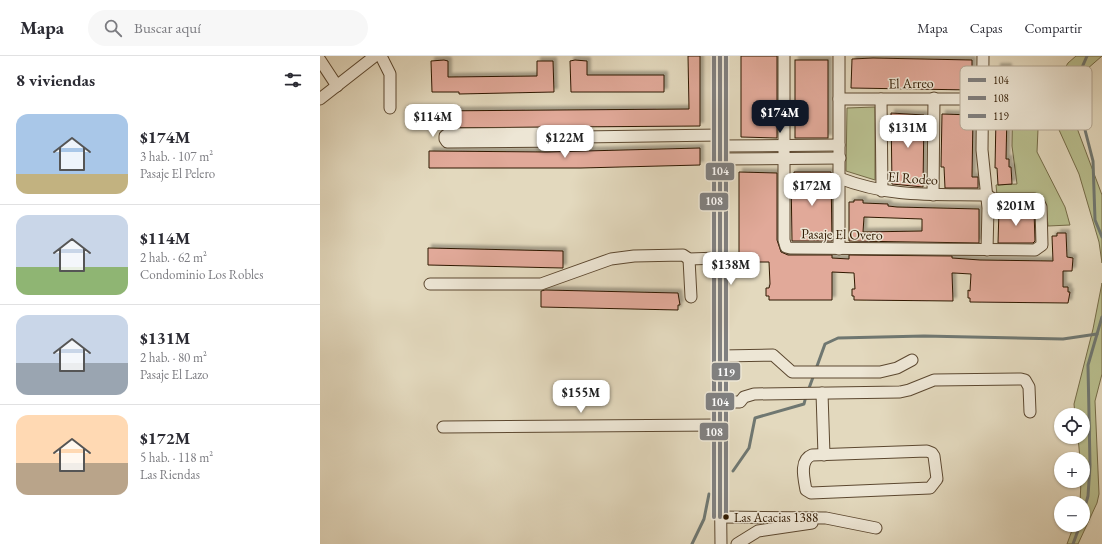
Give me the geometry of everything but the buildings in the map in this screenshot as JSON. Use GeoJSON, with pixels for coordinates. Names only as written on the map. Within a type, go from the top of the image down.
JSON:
{"type":"FeatureCollection","features":[{"type":"Feature","properties":{"kind":"street"},"geometry":{"type":"LineString","coordinates":[[320,100],[375,56]]}},
{"type":"Feature","properties":{"kind":"street"},"geometry":{"type":"LineString","coordinates":[[381,56],[390,74],[390,108]]}},
{"type":"Feature","properties":{"kind":"street"},"geometry":{"type":"LineString","coordinates":[[720,56],[719,258],[721,356],[721,544]]}},
{"type":"Feature","properties":{"kind":"street"},"geometry":{"type":"LineString","coordinates":[[784,56],[785,158]]}},
{"type":"Feature","properties":{"kind":"street"},"geometry":{"type":"LineString","coordinates":[[839,56],[839,249]]}},
{"type":"Feature","properties":{"kind":"street"},"geometry":{"type":"LineString","coordinates":[[320,60],[337,86]]}},
{"type":"Feature","properties":{"kind":"street","name":"El Arreo"},"geometry":{"type":"LineString","coordinates":[[839,98],[960,99]]}},
{"type":"Feature","properties":{"kind":"street"},"geometry":{"type":"LineString","coordinates":[[932,195],[934,98]]}},
{"type":"Feature","properties":{"kind":"street"},"geometry":{"type":"LineString","coordinates":[[881,99],[882,191]]}},
{"type":"Feature","properties":{"kind":"street"},"geometry":{"type":"LineString","coordinates":[[982,130],[982,150],[988,208],[987,250]]}},
{"type":"Feature","properties":{"kind":"street"},"geometry":{"type":"LineString","coordinates":[[581,137],[571,141],[447,142],[445,139],[445,136],[448,134],[570,133],[581,137],[720,141],[785,145],[840,145]]}},
{"type":"Feature","properties":{"kind":"street","name":"Pasaje El Overo"},"geometry":{"type":"LineString","coordinates":[[785,158],[784,240],[786,247],[839,249],[987,250]]}},
{"type":"Feature","properties":{"kind":"street"},"geometry":{"type":"LineString","coordinates":[[720,159],[840,158]]}},
{"type":"Feature","properties":{"kind":"street","name":"El Rodeo"},"geometry":{"type":"LineString","coordinates":[[839,178],[882,191],[918,196],[986,195],[993,199],[1037,200],[1042,212],[1043,242],[1041,248],[1035,250],[987,250]]}},
{"type":"Feature","properties":{"kind":"street"},"geometry":{"type":"LineString","coordinates":[[430,284],[541,284],[611,259],[634,256],[683,255],[689,259],[719,258]]}},
{"type":"Feature","properties":{"kind":"street"},"geometry":{"type":"LineString","coordinates":[[689,259],[691,297]]}},
{"type":"Feature","properties":{"kind":"street"},"geometry":{"type":"LineString","coordinates":[[721,356],[773,355],[792,372],[880,372],[897,368],[912,360]]}},
{"type":"Feature","properties":{"kind":"street"},"geometry":{"type":"LineString","coordinates":[[720,402],[740,402],[744,397],[754,394],[900,392],[934,380],[1021,379],[1025,380],[1029,387],[1030,412]]}},
{"type":"Feature","properties":{"kind":"street"},"geometry":{"type":"LineString","coordinates":[[822,393],[824,455]]}},
{"type":"Feature","properties":{"kind":"street"},"geometry":{"type":"LineString","coordinates":[[443,427],[720,425]]}},
{"type":"Feature","properties":{"kind":"street"},"geometry":{"type":"LineString","coordinates":[[927,450],[934,456],[937,479],[930,488],[811,493],[806,490],[804,463],[807,457],[812,455],[824,455],[927,450]]}},
{"type":"Feature","properties":{"kind":"street"},"geometry":{"type":"LineString","coordinates":[[720,517],[826,518],[876,528]]}},
{"type":"Feature","properties":{"kind":"street"},"geometry":{"type":"LineString","coordinates":[[737,544],[758,532],[809,524],[826,518]]}},
{"type":"Feature","properties":{"kind":"green space"},"geometry":{"type":"Polygon","coordinates":[[[1076,56],[1102,56],[1090,66],[1066,66],[1076,56]]]}},
{"type":"Feature","properties":{"kind":"green space"},"geometry":{"type":"Polygon","coordinates":[[[875,107],[875,180],[846,171],[847,108],[875,107]]]}},
{"type":"Feature","properties":{"kind":"green space"},"geometry":{"type":"Polygon","coordinates":[[[1012,130],[1038,130],[1037,152],[1065,207],[1070,225],[1048,226],[1046,205],[997,195],[996,185],[1017,184],[1012,146],[1012,130]]]}},
{"type":"Feature","properties":{"kind":"green space"},"geometry":{"type":"Polygon","coordinates":[[[1059,130],[1078,130],[1102,195],[1102,263],[1099,242],[1079,174],[1059,130]]]}},
{"type":"Feature","properties":{"kind":"green space"},"geometry":{"type":"Polygon","coordinates":[[[1102,283],[1102,374],[1095,401],[1099,494],[1097,503],[1090,518],[1090,496],[1080,496],[1081,488],[1090,488],[1090,452],[1079,452],[1079,444],[1090,444],[1090,408],[1074,408],[1074,404],[1093,329],[1102,283]]]}},
{"type":"Feature","properties":{"kind":"green space"},"geometry":{"type":"Polygon","coordinates":[[[1071,532],[1084,532],[1078,544],[1067,544],[1071,532]]]}},
{"type":"Feature","properties":{"kind":"waterway"},"geometry":{"type":"LineString","coordinates":[[1083,66],[1087,56]]}},
{"type":"Feature","properties":{"kind":"waterway"},"geometry":{"type":"LineString","coordinates":[[1085,130],[1093,161],[1095,220],[1102,237]]}},
{"type":"Feature","properties":{"kind":"waterway"},"geometry":{"type":"LineString","coordinates":[[1088,496],[1090,465],[1088,365],[1102,317]]}},
{"type":"Feature","properties":{"kind":"waterway"},"geometry":{"type":"LineString","coordinates":[[808,391],[825,344],[838,338],[924,336],[1063,339],[1097,334]]}},
{"type":"Feature","properties":{"kind":"waterway"},"geometry":{"type":"LineString","coordinates":[[733,471],[749,448],[755,418],[804,404],[806,396]]}},
{"type":"Feature","properties":{"kind":"waterway"},"geometry":{"type":"LineString","coordinates":[[692,544],[704,519],[709,494]]}},
{"type":"Feature","properties":{"kind":"waterway"},"geometry":{"type":"LineString","coordinates":[[1073,544],[1077,532]]}},
{"type":"Feature","properties":{"kind":"transit line","name":"108"},"geometry":{"type":"LineString","coordinates":[[714,56],[714,517]]}},
{"type":"Feature","properties":{"kind":"transit line","name":"104"},"geometry":{"type":"LineString","coordinates":[[720,56],[720,517]]}},
{"type":"Feature","properties":{"kind":"transit line","name":"119"},"geometry":{"type":"LineString","coordinates":[[726,56],[726,517]]}},
{"type":"Feature","properties":{"kind":"place","name":"Las Acacias 1388"},"geometry":{"type":"Point","coordinates":[726,517]}}]}
